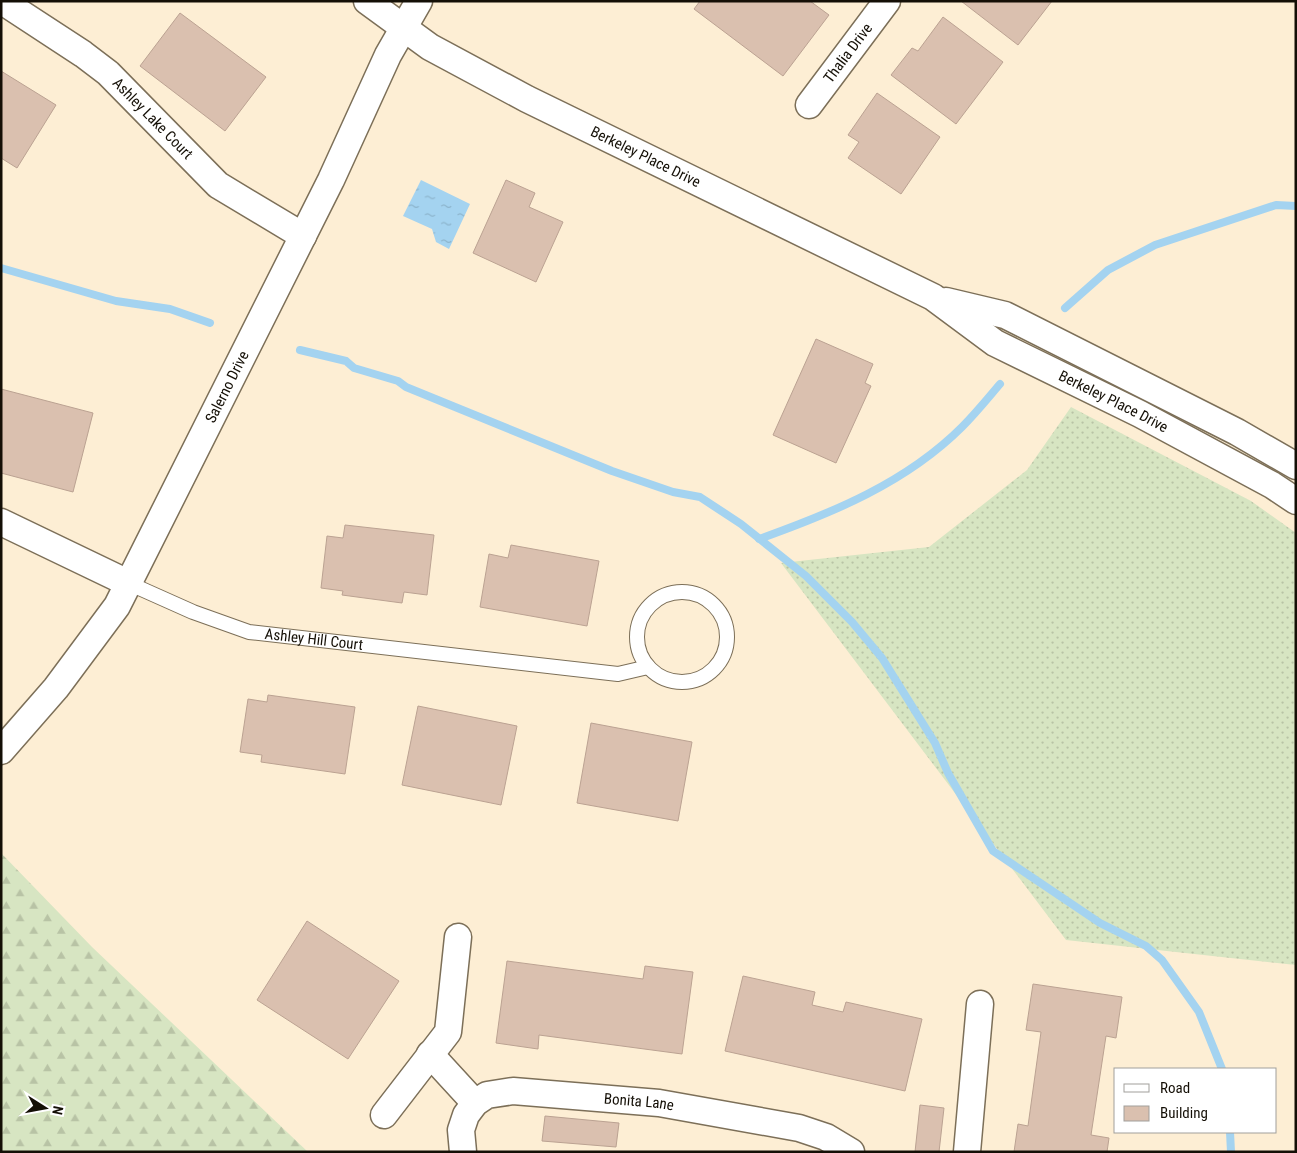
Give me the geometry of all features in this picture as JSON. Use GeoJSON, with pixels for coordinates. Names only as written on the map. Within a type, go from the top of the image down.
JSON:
{"type":"FeatureCollection","features":[{"type":"Feature","properties":{"kind":"street","name":"Ashley Lake Court"},"geometry":{"type":"LineString","coordinates":[[2,1],[83,54],[108,73],[218,185],[303,236]]}},
{"type":"Feature","properties":{"kind":"street","name":"Berkeley Place Drive"},"geometry":{"type":"LineString","coordinates":[[367,1],[430,47],[527,99],[933,297],[995,343],[1140,414],[1287,495]]}},
{"type":"Feature","properties":{"kind":"street","name":"Salerno Drive"},"geometry":{"type":"LineString","coordinates":[[1,751],[56,688],[117,606],[303,236],[388,55],[419,1]]}},
{"type":"Feature","properties":{"kind":"street","name":"Thalia Drive"},"geometry":{"type":"LineString","coordinates":[[809,105],[886,2]]}},
{"type":"Feature","properties":{"kind":"street","name":"Berkeley Place Drive"},"geometry":{"type":"LineString","coordinates":[[933,297],[1005,315],[1237,432],[1294,465]]}},
{"type":"Feature","properties":{"kind":"street"},"geometry":{"type":"LineString","coordinates":[[1287,495],[1294,465]]}},
{"type":"Feature","properties":{"kind":"street","name":"Ashley Hill Court"},"geometry":{"type":"LineString","coordinates":[[1,522],[128,583]]}},
{"type":"Feature","properties":{"kind":"street"},"geometry":{"type":"LineString","coordinates":[[384,1115],[448,1032],[458,937]]}},
{"type":"Feature","properties":{"kind":"street"},"geometry":{"type":"LineString","coordinates":[[967,1152],[980,1004]]}},
{"type":"Feature","properties":{"kind":"street"},"geometry":{"type":"LineString","coordinates":[[430,1054],[475,1103],[466,1116],[461,1130],[463,1152]]}},
{"type":"Feature","properties":{"kind":"street","name":"Bonita Lane"},"geometry":{"type":"LineString","coordinates":[[475,1103],[487,1095],[513,1091],[659,1103],[799,1128],[826,1137],[851,1152]]}},
{"type":"Feature","properties":{"kind":"lane","name":"Ashley Hill Court"},"geometry":{"type":"LineString","coordinates":[[128,583],[193,612],[249,632],[618,674],[648,667]]}},
{"type":"Feature","properties":{"kind":"lane"},"geometry":{"type":"LineString","coordinates":[[686,592],[701,595],[714,604],[723,616],[727,630],[727,645],[722,658],[713,670],[701,678],[687,682],[673,681],[659,676],[648,667],[640,654],[637,639],[639,623],[646,610],[657,599],[671,593],[686,592]]}},
{"type":"Feature","properties":{"kind":"green space"},"geometry":{"type":"Polygon","coordinates":[[[1071,407],[1251,501],[1296,533],[1296,965],[1066,940],[781,563],[929,547],[1027,470],[1071,407]]]}},
{"type":"Feature","properties":{"kind":"green space"},"geometry":{"type":"Polygon","coordinates":[[[1,853],[92,947],[308,1152],[1,1152],[1,853]]]}},
{"type":"Feature","properties":{"kind":"water"},"geometry":{"type":"Polygon","coordinates":[[[421,180],[470,204],[449,249],[436,242],[432,229],[403,216],[421,180]]]}},
{"type":"Feature","properties":{"kind":"building"},"geometry":{"type":"Polygon","coordinates":[[[700,1],[810,1],[829,15],[783,76],[694,9],[700,1]]]}},
{"type":"Feature","properties":{"kind":"building"},"geometry":{"type":"Polygon","coordinates":[[[961,1],[1052,1],[1018,45],[961,1]]]}},
{"type":"Feature","properties":{"kind":"building"},"geometry":{"type":"Polygon","coordinates":[[[180,13],[266,77],[225,131],[140,66],[180,13]]]}},
{"type":"Feature","properties":{"kind":"building"},"geometry":{"type":"Polygon","coordinates":[[[943,17],[1003,62],[956,124],[891,75],[912,48],[918,51],[943,17]]]}},
{"type":"Feature","properties":{"kind":"building"},"geometry":{"type":"Polygon","coordinates":[[[1,71],[56,105],[17,168],[1,158],[1,71]]]}},
{"type":"Feature","properties":{"kind":"building"},"geometry":{"type":"Polygon","coordinates":[[[877,93],[940,137],[901,194],[848,158],[859,142],[848,135],[877,93]]]}},
{"type":"Feature","properties":{"kind":"building"},"geometry":{"type":"Polygon","coordinates":[[[506,180],[535,193],[529,207],[563,222],[536,282],[473,253],[506,180]]]}},
{"type":"Feature","properties":{"kind":"building"},"geometry":{"type":"Polygon","coordinates":[[[816,339],[873,364],[865,383],[871,386],[836,463],[773,435],[816,339]]]}},
{"type":"Feature","properties":{"kind":"building"},"geometry":{"type":"Polygon","coordinates":[[[1,389],[93,413],[73,492],[1,473],[1,389]]]}},
{"type":"Feature","properties":{"kind":"building"},"geometry":{"type":"Polygon","coordinates":[[[345,525],[434,535],[427,595],[404,592],[402,603],[342,595],[343,591],[321,588],[327,536],[343,538],[345,525]]]}},
{"type":"Feature","properties":{"kind":"building"},"geometry":{"type":"Polygon","coordinates":[[[511,545],[599,561],[587,626],[480,607],[489,554],[508,558],[511,545]]]}},
{"type":"Feature","properties":{"kind":"building"},"geometry":{"type":"Polygon","coordinates":[[[268,695],[355,707],[345,774],[261,762],[262,755],[240,752],[248,699],[267,702],[268,695]]]}},
{"type":"Feature","properties":{"kind":"building"},"geometry":{"type":"Polygon","coordinates":[[[418,706],[517,726],[501,805],[402,785],[418,706]]]}},
{"type":"Feature","properties":{"kind":"building"},"geometry":{"type":"Polygon","coordinates":[[[591,723],[692,742],[678,821],[577,803],[591,723]]]}},
{"type":"Feature","properties":{"kind":"building"},"geometry":{"type":"Polygon","coordinates":[[[307,921],[399,981],[348,1059],[257,1000],[307,921]]]}},
{"type":"Feature","properties":{"kind":"building"},"geometry":{"type":"Polygon","coordinates":[[[507,961],[643,979],[645,966],[693,972],[682,1054],[539,1035],[538,1049],[496,1043],[507,961]]]}},
{"type":"Feature","properties":{"kind":"building"},"geometry":{"type":"Polygon","coordinates":[[[743,976],[815,992],[812,1005],[843,1012],[846,1002],[922,1019],[905,1091],[725,1051],[743,976]]]}},
{"type":"Feature","properties":{"kind":"building"},"geometry":{"type":"Polygon","coordinates":[[[1033,984],[1122,997],[1116,1038],[1106,1036],[1091,1135],[1109,1138],[1107,1152],[1014,1152],[1018,1124],[1028,1126],[1041,1032],[1026,1030],[1033,984]]]}},
{"type":"Feature","properties":{"kind":"building"},"geometry":{"type":"Polygon","coordinates":[[[920,1105],[944,1108],[939,1152],[915,1152],[920,1105]]]}},
{"type":"Feature","properties":{"kind":"building"},"geometry":{"type":"Polygon","coordinates":[[[545,1116],[619,1123],[616,1147],[542,1141],[545,1116]]]}},
{"type":"Feature","properties":{"kind":"waterway"},"geometry":{"type":"LineString","coordinates":[[1065,308],[1108,270],[1155,245],[1276,205],[1296,206]]}},
{"type":"Feature","properties":{"kind":"waterway"},"geometry":{"type":"LineString","coordinates":[[1,268],[116,301],[170,309],[210,323]]}},
{"type":"Feature","properties":{"kind":"waterway"},"geometry":{"type":"LineString","coordinates":[[300,350],[346,361],[354,368],[398,381],[406,387],[612,471],[673,492],[700,497],[741,524],[806,576],[852,622],[882,658],[935,743],[948,773],[993,851],[1100,923],[1146,946],[1162,960],[1199,1012],[1222,1068]]}},
{"type":"Feature","properties":{"kind":"waterway"},"geometry":{"type":"LineString","coordinates":[[759,539],[841,507],[892,480],[917,464],[962,427],[1000,384]]}},
{"type":"Feature","properties":{"kind":"waterway"},"geometry":{"type":"LineString","coordinates":[[1230,1133],[1231,1152]]}}]}
